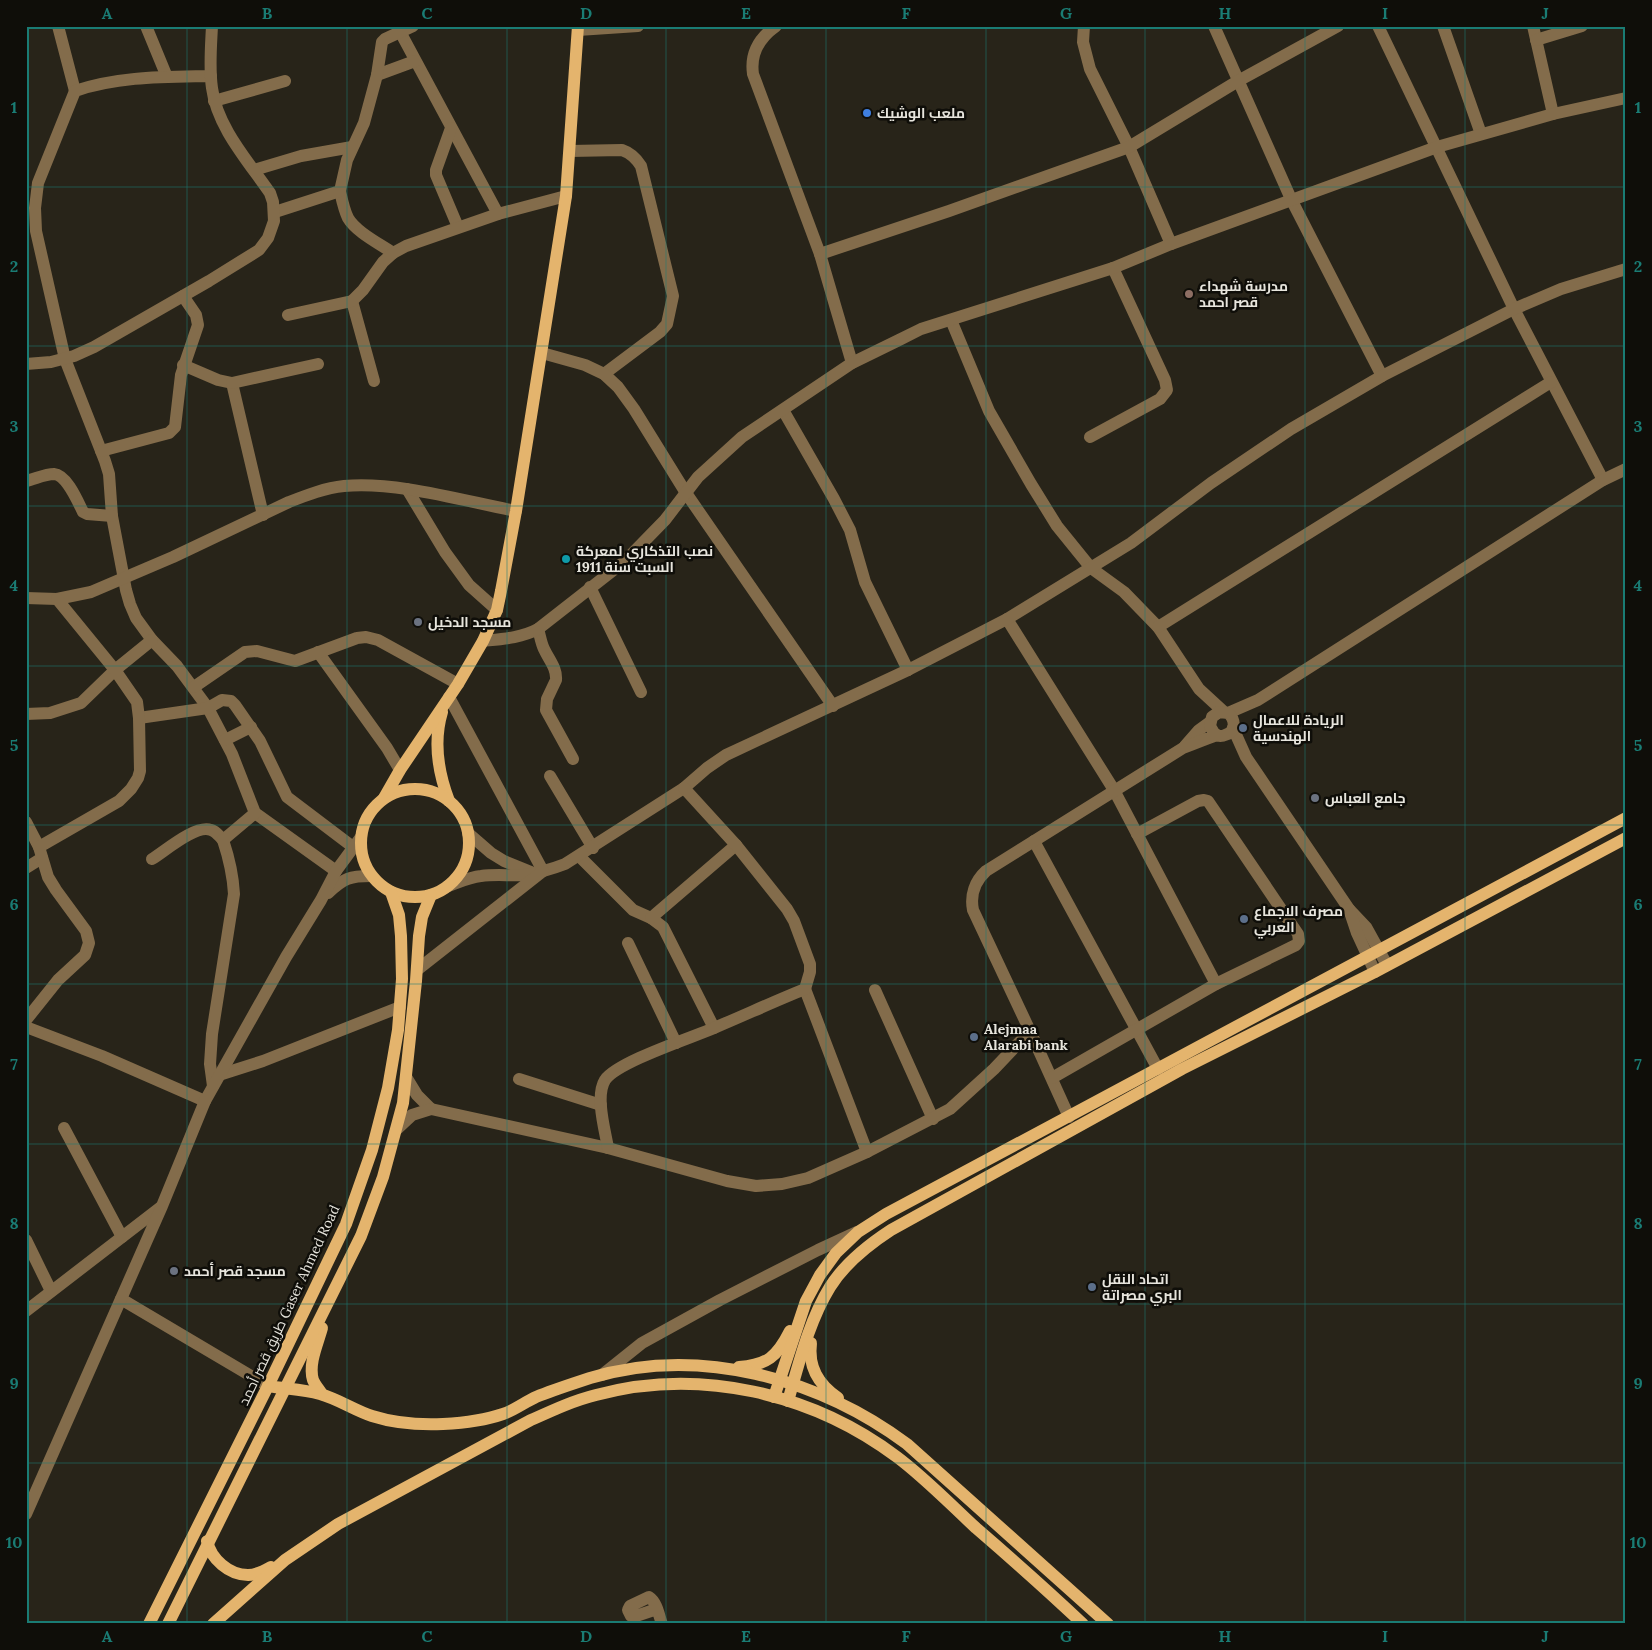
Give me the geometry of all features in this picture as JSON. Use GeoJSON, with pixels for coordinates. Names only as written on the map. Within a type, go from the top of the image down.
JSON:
{"type":"FeatureCollection","features":[{"type":"Feature","properties":{"kind":"main road"},"geometry":{"type":"LineString","coordinates":[[384,798],[400,770],[458,684],[483,641],[496,610],[506,570],[516,511],[566,196],[578,28]]}},
{"type":"Feature","properties":{"kind":"main road"},"geometry":{"type":"LineString","coordinates":[[447,701],[439,721],[437,746],[438,763],[450,801]]}},
{"type":"Feature","properties":{"kind":"main road"},"geometry":{"type":"LineString","coordinates":[[404,790],[424,790],[438,794],[450,801],[458,810],[468,833],[469,848],[465,862],[458,875],[448,886],[430,895],[417,898],[404,897],[380,885],[371,876],[364,864],[357,842],[363,825],[375,805],[384,798],[404,790]]}},
{"type":"Feature","properties":{"kind":"main road"},"geometry":{"type":"LineString","coordinates":[[268,1386],[322,1394],[372,1416],[411,1423],[442,1424],[485,1420],[505,1414],[535,1398],[602,1375],[627,1369],[657,1365],[724,1368],[752,1366],[769,1361],[786,1339],[820,1275],[836,1253],[858,1232],[886,1214],[1626,818]]}},
{"type":"Feature","properties":{"kind":"main road"},"geometry":{"type":"LineString","coordinates":[[788,1401],[818,1310],[830,1286],[868,1245],[891,1230],[1182,1069],[1375,972],[1623,840],[1612,825]]}},
{"type":"Feature","properties":{"kind":"main road","name":"طريق قصر أحمد Gaser Ahmed Road"},"geometry":{"type":"LineString","coordinates":[[149,1624],[268,1386],[346,1224],[365,1169],[388,1088],[398,1030],[402,979],[402,936],[399,915],[391,892]]}},
{"type":"Feature","properties":{"kind":"main road"},"geometry":{"type":"LineString","coordinates":[[168,1624],[361,1236],[383,1177],[397,1129],[406,1077],[422,917],[430,895]]}},
{"type":"Feature","properties":{"kind":"main road"},"geometry":{"type":"LineString","coordinates":[[774,1396],[808,1296]]}},
{"type":"Feature","properties":{"kind":"main road"},"geometry":{"type":"LineString","coordinates":[[322,1394],[313,1380],[312,1373],[325,1310]]}},
{"type":"Feature","properties":{"kind":"main road"},"geometry":{"type":"LineString","coordinates":[[818,1310],[810,1354],[812,1369],[829,1392],[886,1428],[929,1462],[1108,1624]]}},
{"type":"Feature","properties":{"kind":"main road"},"geometry":{"type":"LineString","coordinates":[[724,1368],[793,1384],[858,1412]]}},
{"type":"Feature","properties":{"kind":"main road"},"geometry":{"type":"LineString","coordinates":[[203,1516],[204,1532],[208,1546],[216,1560],[238,1574],[250,1575],[285,1560],[338,1524],[529,1421],[561,1406],[596,1395],[628,1388],[688,1383],[720,1385],[774,1396],[788,1401],[851,1428],[897,1458],[1083,1624]]}},
{"type":"Feature","properties":{"kind":"main road"},"geometry":{"type":"LineString","coordinates":[[214,1624],[285,1560]]}},
{"type":"Feature","properties":{"kind":"street"},"geometry":{"type":"LineString","coordinates":[[58,26],[76,92],[38,183],[35,208],[36,231],[65,359],[108,474],[112,516],[130,604],[136,618],[152,640],[177,666],[208,708],[226,740],[255,813],[336,871]]}},
{"type":"Feature","properties":{"kind":"street"},"geometry":{"type":"LineString","coordinates":[[146,26],[167,77]]}},
{"type":"Feature","properties":{"kind":"street"},"geometry":{"type":"LineString","coordinates":[[26,364],[65,359],[94,347],[259,250],[272,230],[274,212],[270,193],[222,122],[214,101],[211,76],[212,26]]}},
{"type":"Feature","properties":{"kind":"street"},"geometry":{"type":"LineString","coordinates":[[393,253],[351,223],[347,216],[340,191],[347,160],[364,123],[382,42],[398,29],[413,26]]}},
{"type":"Feature","properties":{"kind":"street"},"geometry":{"type":"LineString","coordinates":[[578,28],[638,26]]}},
{"type":"Feature","properties":{"kind":"street"},"geometry":{"type":"LineString","coordinates":[[776,26],[764,36],[755,50],[752,58],[753,74],[820,254],[852,364]]}},
{"type":"Feature","properties":{"kind":"street"},"geometry":{"type":"LineString","coordinates":[[1084,26],[1083,42],[1090,69],[1129,147],[1172,244]]}},
{"type":"Feature","properties":{"kind":"street"},"geometry":{"type":"LineString","coordinates":[[1214,26],[1291,199],[1382,376]]}},
{"type":"Feature","properties":{"kind":"street"},"geometry":{"type":"LineString","coordinates":[[820,254],[958,208],[1129,147],[1238,81],[1338,26]]}},
{"type":"Feature","properties":{"kind":"street"},"geometry":{"type":"LineString","coordinates":[[1378,26],[1514,310],[1603,480]]}},
{"type":"Feature","properties":{"kind":"street"},"geometry":{"type":"LineString","coordinates":[[1443,26],[1481,134]]}},
{"type":"Feature","properties":{"kind":"street"},"geometry":{"type":"LineString","coordinates":[[1534,26],[1553,114]]}},
{"type":"Feature","properties":{"kind":"street"},"geometry":{"type":"LineString","coordinates":[[1536,40],[1582,26]]}},
{"type":"Feature","properties":{"kind":"street"},"geometry":{"type":"LineString","coordinates":[[398,29],[498,214]]}},
{"type":"Feature","properties":{"kind":"street"},"geometry":{"type":"LineString","coordinates":[[376,75],[416,61]]}},
{"type":"Feature","properties":{"kind":"street"},"geometry":{"type":"LineString","coordinates":[[76,92],[110,81],[211,76]]}},
{"type":"Feature","properties":{"kind":"street"},"geometry":{"type":"LineString","coordinates":[[214,101],[285,81]]}},
{"type":"Feature","properties":{"kind":"street"},"geometry":{"type":"LineString","coordinates":[[483,641],[516,637],[538,629],[625,561],[650,537],[698,477],[742,438],[852,364],[921,330],[1113,268],[1291,199],[1437,147],[1553,114],[1626,98]]}},
{"type":"Feature","properties":{"kind":"street"},"geometry":{"type":"LineString","coordinates":[[452,128],[436,170],[436,175],[458,228]]}},
{"type":"Feature","properties":{"kind":"street"},"geometry":{"type":"LineString","coordinates":[[254,170],[301,156],[352,147]]}},
{"type":"Feature","properties":{"kind":"street"},"geometry":{"type":"LineString","coordinates":[[570,151],[622,150],[636,158],[640,166],[673,296],[667,324],[660,332],[604,374]]}},
{"type":"Feature","properties":{"kind":"street"},"geometry":{"type":"LineString","coordinates":[[274,212],[340,191]]}},
{"type":"Feature","properties":{"kind":"street"},"geometry":{"type":"LineString","coordinates":[[288,315],[352,301],[363,290],[383,262],[393,253],[406,246],[498,214],[566,196]]}},
{"type":"Feature","properties":{"kind":"street"},"geometry":{"type":"LineString","coordinates":[[1090,437],[1160,399],[1167,390],[1165,380],[1113,268]]}},
{"type":"Feature","properties":{"kind":"street"},"geometry":{"type":"LineString","coordinates":[[448,886],[468,878],[498,874],[524,875],[538,872],[558,867],[579,856],[684,788],[707,768],[726,755],[908,670],[1007,619],[1131,543],[1211,483],[1291,429],[1382,376],[1514,310],[1561,289],[1626,268]]}},
{"type":"Feature","properties":{"kind":"street"},"geometry":{"type":"LineString","coordinates":[[101,451],[172,431],[176,423],[179,384],[183,365],[198,325],[196,315],[182,296]]}},
{"type":"Feature","properties":{"kind":"street"},"geometry":{"type":"LineString","coordinates":[[352,301],[374,382]]}},
{"type":"Feature","properties":{"kind":"street"},"geometry":{"type":"LineString","coordinates":[[951,320],[990,411],[1026,476],[1057,526],[1091,568],[1124,592],[1158,627],[1199,688],[1230,720],[1246,757],[1349,909],[1366,927],[1373,953],[1375,972]]}},
{"type":"Feature","properties":{"kind":"street"},"geometry":{"type":"LineString","coordinates":[[542,352],[578,362],[604,374],[625,395],[686,493],[833,706]]}},
{"type":"Feature","properties":{"kind":"street"},"geometry":{"type":"LineString","coordinates":[[183,365],[218,380],[232,383],[318,364]]}},
{"type":"Feature","properties":{"kind":"street"},"geometry":{"type":"LineString","coordinates":[[1158,627],[1551,382]]}},
{"type":"Feature","properties":{"kind":"street"},"geometry":{"type":"LineString","coordinates":[[232,383],[263,515]]}},
{"type":"Feature","properties":{"kind":"street"},"geometry":{"type":"LineString","coordinates":[[783,410],[850,530],[865,582],[908,670]]}},
{"type":"Feature","properties":{"kind":"street"},"geometry":{"type":"LineString","coordinates":[[1230,720],[1258,700],[1603,480],[1626,469]]}},
{"type":"Feature","properties":{"kind":"street"},"geometry":{"type":"LineString","coordinates":[[26,481],[50,475],[59,475],[66,482],[83,512],[112,516]]}},
{"type":"Feature","properties":{"kind":"street"},"geometry":{"type":"LineString","coordinates":[[26,598],[56,599],[90,592],[305,496],[345,486],[407,489],[516,511]]}},
{"type":"Feature","properties":{"kind":"street"},"geometry":{"type":"LineString","coordinates":[[407,489],[445,552],[468,584],[496,610]]}},
{"type":"Feature","properties":{"kind":"street"},"geometry":{"type":"LineString","coordinates":[[590,587],[641,692]]}},
{"type":"Feature","properties":{"kind":"street"},"geometry":{"type":"LineString","coordinates":[[26,868],[40,853],[119,801],[138,778],[140,771],[139,718],[135,698],[115,670],[56,599]]}},
{"type":"Feature","properties":{"kind":"street"},"geometry":{"type":"LineString","coordinates":[[1007,619],[1114,790],[1216,984]]}},
{"type":"Feature","properties":{"kind":"street"},"geometry":{"type":"LineString","coordinates":[[538,629],[544,649],[556,670],[557,676],[546,705],[546,710],[573,759]]}},
{"type":"Feature","properties":{"kind":"street"},"geometry":{"type":"LineString","coordinates":[[194,687],[245,652],[257,651],[295,661],[357,638],[366,637],[378,640],[458,684]]}},
{"type":"Feature","properties":{"kind":"street"},"geometry":{"type":"LineString","coordinates":[[26,714],[50,713],[81,703],[115,670],[152,640]]}},
{"type":"Feature","properties":{"kind":"street"},"geometry":{"type":"LineString","coordinates":[[318,652],[387,748],[400,770]]}},
{"type":"Feature","properties":{"kind":"street"},"geometry":{"type":"LineString","coordinates":[[1199,688],[1210,721],[1211,730],[1246,757]]}},
{"type":"Feature","properties":{"kind":"street"},"geometry":{"type":"LineString","coordinates":[[26,1514],[162,1206],[205,1101],[336,871],[357,842],[287,798],[260,742],[235,704],[231,701],[222,700],[208,708],[139,718]]}},
{"type":"Feature","properties":{"kind":"street"},"geometry":{"type":"LineString","coordinates":[[447,701],[538,872]]}},
{"type":"Feature","properties":{"kind":"street"},"geometry":{"type":"LineString","coordinates":[[1183,748],[1216,714],[1230,720]]}},
{"type":"Feature","properties":{"kind":"street"},"geometry":{"type":"LineString","coordinates":[[1069,1117],[973,910],[974,891],[980,877],[986,871],[1114,790],[1183,748],[1231,732],[1230,720]]}},
{"type":"Feature","properties":{"kind":"street"},"geometry":{"type":"LineString","coordinates":[[226,740],[251,727]]}},
{"type":"Feature","properties":{"kind":"street"},"geometry":{"type":"LineString","coordinates":[[550,776],[593,848]]}},
{"type":"Feature","properties":{"kind":"street"},"geometry":{"type":"LineString","coordinates":[[684,788],[736,845],[780,899],[794,921],[810,964],[810,972],[805,988],[867,1152]]}},
{"type":"Feature","properties":{"kind":"street"},"geometry":{"type":"LineString","coordinates":[[1052,1078],[1216,984],[1299,941],[1298,934],[1208,801],[1198,801],[1137,834]]}},
{"type":"Feature","properties":{"kind":"street"},"geometry":{"type":"LineString","coordinates":[[223,840],[255,813]]}},
{"type":"Feature","properties":{"kind":"street"},"geometry":{"type":"LineString","coordinates":[[26,822],[48,877],[86,931],[89,943],[85,955],[58,980],[26,1020]]}},
{"type":"Feature","properties":{"kind":"street"},"geometry":{"type":"LineString","coordinates":[[152,859],[201,828],[214,830],[223,840],[230,864],[234,881],[234,894],[212,1034],[210,1064],[216,1080]]}},
{"type":"Feature","properties":{"kind":"street"},"geometry":{"type":"LineString","coordinates":[[468,833],[497,857],[538,872]]}},
{"type":"Feature","properties":{"kind":"street"},"geometry":{"type":"LineString","coordinates":[[1034,842],[1158,1068]]}},
{"type":"Feature","properties":{"kind":"street"},"geometry":{"type":"LineString","coordinates":[[651,918],[736,845]]}},
{"type":"Feature","properties":{"kind":"street"},"geometry":{"type":"LineString","coordinates":[[579,856],[633,910],[651,918],[663,927],[714,1028]]}},
{"type":"Feature","properties":{"kind":"street"},"geometry":{"type":"LineString","coordinates":[[417,970],[538,872]]}},
{"type":"Feature","properties":{"kind":"street"},"geometry":{"type":"LineString","coordinates":[[321,900],[341,881],[353,876],[371,876]]}},
{"type":"Feature","properties":{"kind":"street"},"geometry":{"type":"LineString","coordinates":[[628,943],[676,1043]]}},
{"type":"Feature","properties":{"kind":"street"},"geometry":{"type":"LineString","coordinates":[[1373,953],[1387,965]]}},
{"type":"Feature","properties":{"kind":"street"},"geometry":{"type":"LineString","coordinates":[[608,1148],[601,1105],[601,1093],[604,1082],[611,1074],[620,1067],[805,988]]}},
{"type":"Feature","properties":{"kind":"street"},"geometry":{"type":"LineString","coordinates":[[875,990],[933,1119]]}},
{"type":"Feature","properties":{"kind":"street"},"geometry":{"type":"LineString","coordinates":[[216,1080],[400,1007]]}},
{"type":"Feature","properties":{"kind":"street"},"geometry":{"type":"LineString","coordinates":[[26,1027],[102,1056],[205,1101]]}},
{"type":"Feature","properties":{"kind":"street"},"geometry":{"type":"LineString","coordinates":[[397,1129],[412,1115],[430,1109],[608,1148],[727,1181],[756,1186],[782,1184],[808,1178],[867,1152],[950,1109],[971,1092],[1030,1031]]}},
{"type":"Feature","properties":{"kind":"street"},"geometry":{"type":"LineString","coordinates":[[406,1077],[417,1095],[430,1109]]}},
{"type":"Feature","properties":{"kind":"street"},"geometry":{"type":"LineString","coordinates":[[519,1079],[601,1105]]}},
{"type":"Feature","properties":{"kind":"street"},"geometry":{"type":"LineString","coordinates":[[64,1128],[122,1237]]}},
{"type":"Feature","properties":{"kind":"street"},"geometry":{"type":"LineString","coordinates":[[26,1310],[162,1206]]}},
{"type":"Feature","properties":{"kind":"street"},"geometry":{"type":"LineString","coordinates":[[602,1375],[642,1343],[720,1300],[818,1250],[858,1232]]}},
{"type":"Feature","properties":{"kind":"street"},"geometry":{"type":"LineString","coordinates":[[26,1240],[51,1291]]}},
{"type":"Feature","properties":{"kind":"street"},"geometry":{"type":"LineString","coordinates":[[121,1299],[268,1386]]}},
{"type":"Feature","properties":{"kind":"street"},"geometry":{"type":"LineString","coordinates":[[657,1609],[662,1624]]}},
{"type":"Feature","properties":{"kind":"place","name":"ملعب الوشيك"},"geometry":{"type":"Point","coordinates":[867,113]}},
{"type":"Feature","properties":{"kind":"place","name":"مدرسة شهداء قصر احمد"},"geometry":{"type":"Point","coordinates":[1189,294]}},
{"type":"Feature","properties":{"kind":"place","name":"نصب التذكاري لمعركة السبت سنة 1911"},"geometry":{"type":"Point","coordinates":[566,559]}},
{"type":"Feature","properties":{"kind":"place","name":"مسجد الدخيل"},"geometry":{"type":"Point","coordinates":[418,622]}},
{"type":"Feature","properties":{"kind":"place","name":"الريادة للاعمال الهندسية"},"geometry":{"type":"Point","coordinates":[1243,728]}},
{"type":"Feature","properties":{"kind":"place","name":"جامع العباس"},"geometry":{"type":"Point","coordinates":[1315,798]}},
{"type":"Feature","properties":{"kind":"place","name":"مصرف الاجماع العربي"},"geometry":{"type":"Point","coordinates":[1244,919]}},
{"type":"Feature","properties":{"kind":"place","name":"Alejmaa Alarabi bank"},"geometry":{"type":"Point","coordinates":[974,1037]}},
{"type":"Feature","properties":{"kind":"place","name":"مسجد قصر أحمد"},"geometry":{"type":"Point","coordinates":[174,1271]}},
{"type":"Feature","properties":{"kind":"place","name":"اتحاد النقل البري مصراتة"},"geometry":{"type":"Point","coordinates":[1092,1287]}}]}
